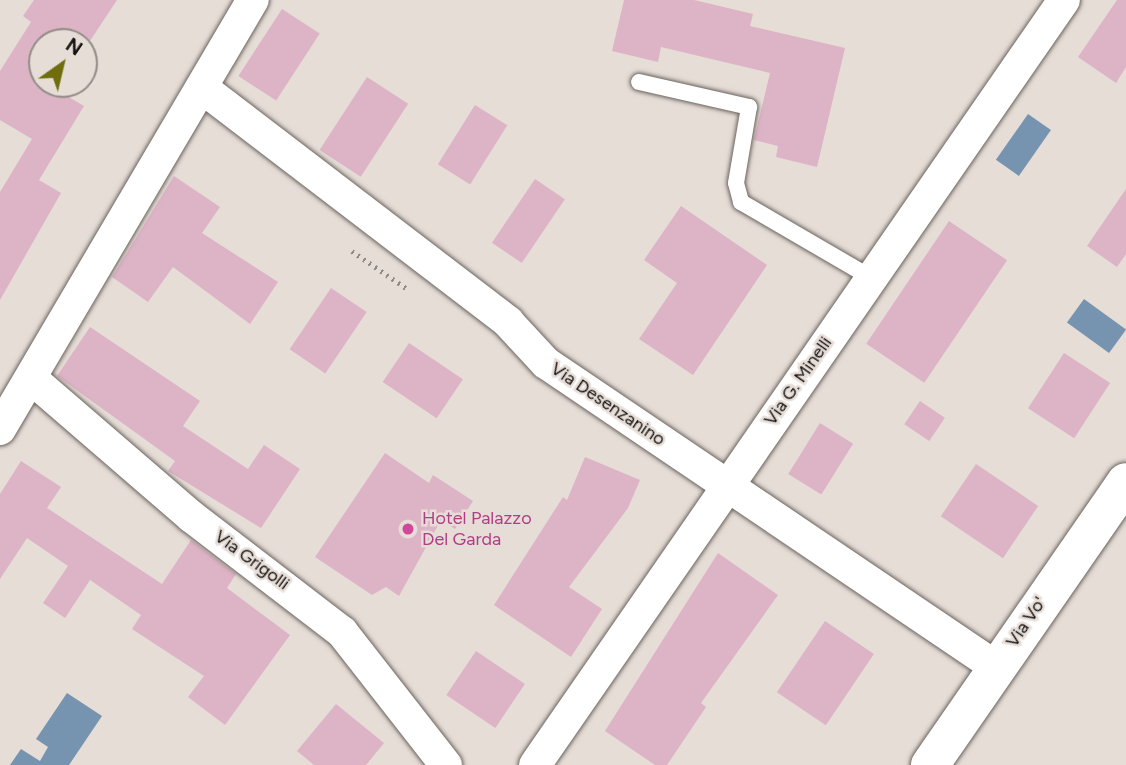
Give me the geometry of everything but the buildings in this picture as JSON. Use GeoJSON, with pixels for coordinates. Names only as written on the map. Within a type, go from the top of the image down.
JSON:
{"type":"FeatureCollection","features":[{"type":"Feature","properties":{"kind":"street"},"geometry":{"type":"LineString","coordinates":[[0,429],[205,90],[253,0]]}},
{"type":"Feature","properties":{"kind":"street","name":"Via G. Minelli"},"geometry":{"type":"LineString","coordinates":[[536,765],[727,484],[1064,0]]}},
{"type":"Feature","properties":{"kind":"street","name":"Via Desenzanino"},"geometry":{"type":"LineString","coordinates":[[205,90],[508,322],[546,363],[996,667]]}},
{"type":"Feature","properties":{"kind":"street","name":"Via Grigolli"},"geometry":{"type":"LineString","coordinates":[[32,379],[192,517],[342,632],[446,765]]}},
{"type":"Feature","properties":{"kind":"street","name":"Via Vo'"},"geometry":{"type":"LineString","coordinates":[[930,765],[1126,482]]}},
{"type":"Feature","properties":{"kind":"lane"},"geometry":{"type":"LineString","coordinates":[[639,82],[748,107],[736,183],[741,202],[870,277]]}},
{"type":"Feature","properties":{"kind":"water"},"geometry":{"type":"Polygon","coordinates":[[[1028,114],[1051,130],[1019,176],[996,160],[1028,114]]]}},
{"type":"Feature","properties":{"kind":"water"},"geometry":{"type":"Polygon","coordinates":[[[1084,299],[1126,330],[1109,353],[1067,322],[1084,299]]]}},
{"type":"Feature","properties":{"kind":"water"},"geometry":{"type":"Polygon","coordinates":[[[67,693],[102,716],[69,765],[10,765],[21,749],[40,761],[48,747],[36,739],[67,693]]]}},
{"type":"Feature","properties":{"kind":"place","name":"Hotel Palazzo Del Garda"},"geometry":{"type":"Point","coordinates":[408,529]}}]}
